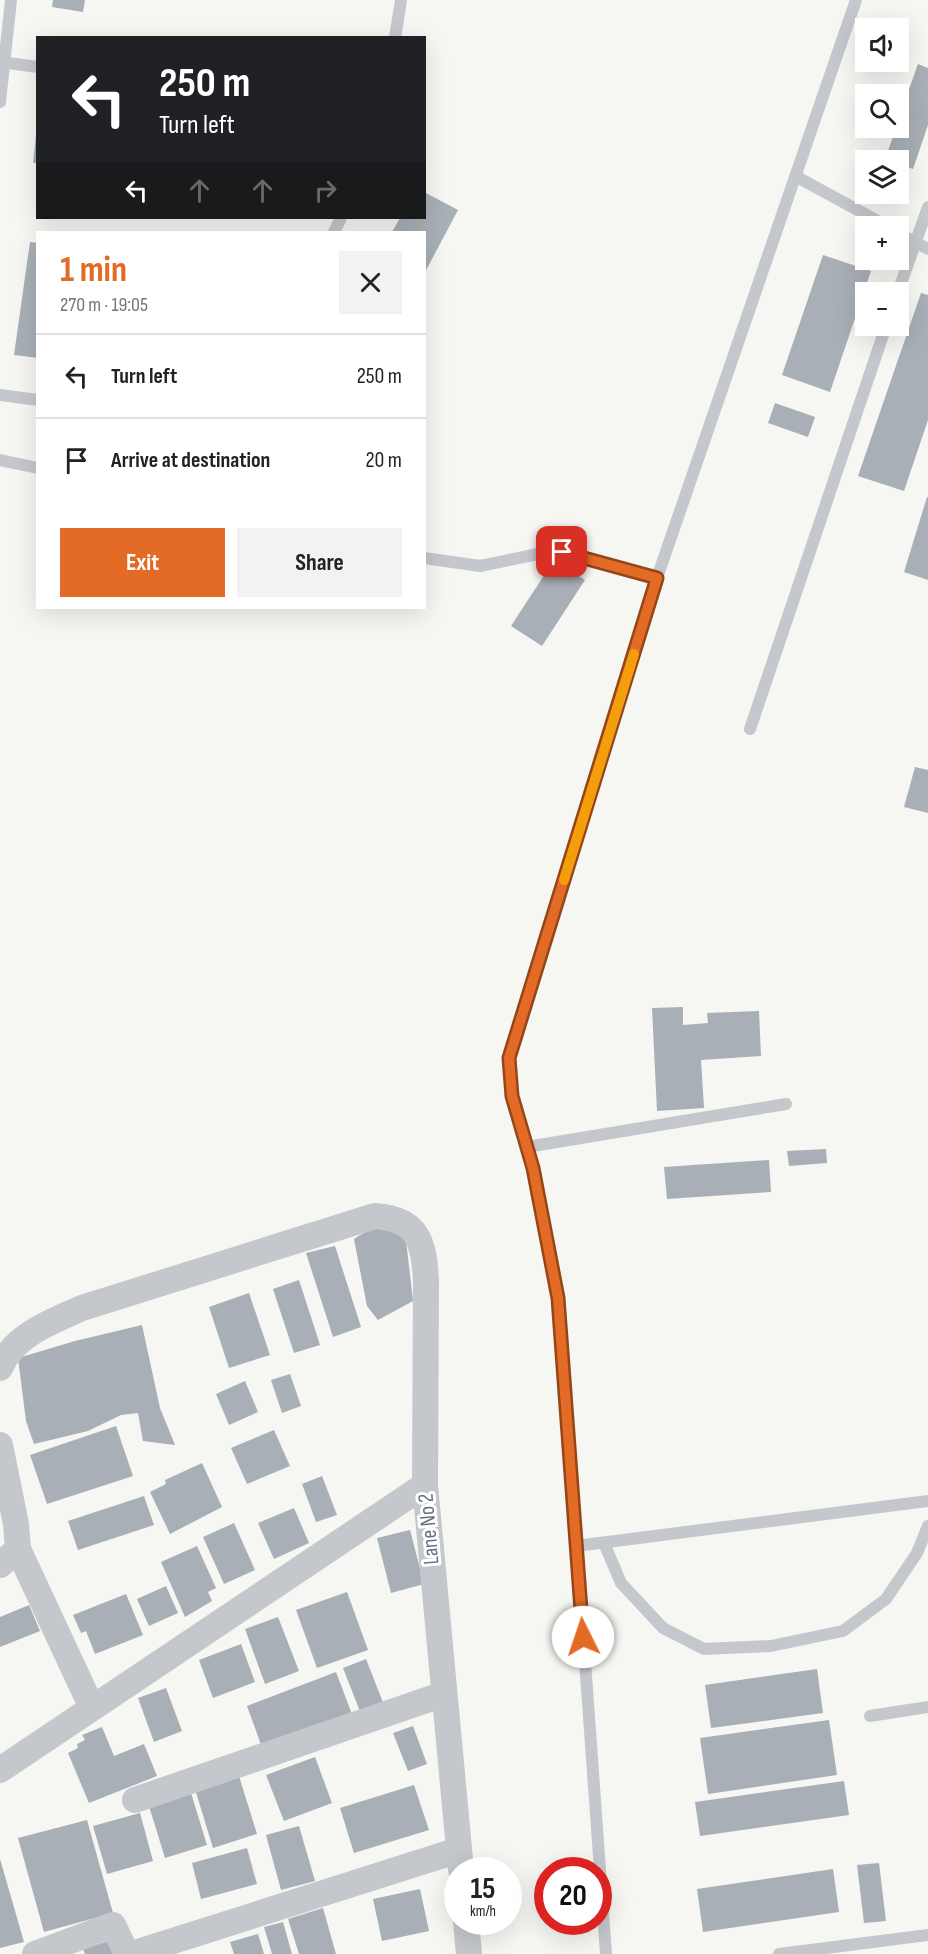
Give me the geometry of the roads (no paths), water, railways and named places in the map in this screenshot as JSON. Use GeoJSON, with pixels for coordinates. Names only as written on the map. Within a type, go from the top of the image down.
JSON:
{"type":"FeatureCollection","features":[{"type":"Feature","properties":{"kind":"street","name":"Lane No 2"},"geometry":{"type":"LineString","coordinates":[[0,1368],[7,1352],[39,1328],[82,1308],[375,1216],[394,1218],[407,1225],[416,1235],[425,1253],[425,1485],[460,1857]]}},
{"type":"Feature","properties":{"kind":"street"},"geometry":{"type":"LineString","coordinates":[[0,1445],[16,1524],[9,1557],[92,1708]]}},
{"type":"Feature","properties":{"kind":"street"},"geometry":{"type":"LineString","coordinates":[[0,1770],[425,1485]]}},
{"type":"Feature","properties":{"kind":"street"},"geometry":{"type":"LineString","coordinates":[[135,1800],[444,1694]]}},
{"type":"Feature","properties":{"kind":"street"},"geometry":{"type":"LineString","coordinates":[[132,1954],[444,1865]]}},
{"type":"Feature","properties":{"kind":"street"},"geometry":{"type":"LineString","coordinates":[[35,1954],[114,1925],[127,1954]]}},
{"type":"Feature","properties":{"kind":"street"},"geometry":{"type":"LineString","coordinates":[[467,1935],[469,1954]]}},
{"type":"Feature","properties":{"kind":"lane"},"geometry":{"type":"LineString","coordinates":[[0,102],[2,62],[11,0]]}},
{"type":"Feature","properties":{"kind":"lane"},"geometry":{"type":"LineString","coordinates":[[395,36],[400,0]]}},
{"type":"Feature","properties":{"kind":"lane"},"geometry":{"type":"LineString","coordinates":[[606,1954],[558,1298],[536,1179],[512,1096],[509,1058],[657,578],[797,177],[856,0]]}},
{"type":"Feature","properties":{"kind":"lane"},"geometry":{"type":"LineString","coordinates":[[2,62],[36,67]]}},
{"type":"Feature","properties":{"kind":"lane"},"geometry":{"type":"LineString","coordinates":[[797,177],[869,216]]}},
{"type":"Feature","properties":{"kind":"lane"},"geometry":{"type":"LineString","coordinates":[[901,282],[928,207]]}},
{"type":"Feature","properties":{"kind":"lane"},"geometry":{"type":"LineString","coordinates":[[909,239],[928,249]]}},
{"type":"Feature","properties":{"kind":"lane"},"geometry":{"type":"LineString","coordinates":[[750,729],[883,336]]}},
{"type":"Feature","properties":{"kind":"lane"},"geometry":{"type":"LineString","coordinates":[[0,395],[36,400]]}},
{"type":"Feature","properties":{"kind":"lane"},"geometry":{"type":"LineString","coordinates":[[0,460],[36,468]]}},
{"type":"Feature","properties":{"kind":"lane"},"geometry":{"type":"LineString","coordinates":[[426,558],[480,566],[543,553],[562,552],[657,578]]}},
{"type":"Feature","properties":{"kind":"lane"},"geometry":{"type":"LineString","coordinates":[[526,1147],[786,1104]]}},
{"type":"Feature","properties":{"kind":"lane"},"geometry":{"type":"LineString","coordinates":[[576,1546],[928,1501]]}},
{"type":"Feature","properties":{"kind":"lane"},"geometry":{"type":"LineString","coordinates":[[604,1543],[621,1583],[663,1628],[704,1649],[771,1646],[843,1631],[886,1599],[917,1553],[928,1526]]}},
{"type":"Feature","properties":{"kind":"lane"},"geometry":{"type":"LineString","coordinates":[[870,1716],[928,1707]]}},
{"type":"Feature","properties":{"kind":"lane"},"geometry":{"type":"LineString","coordinates":[[779,1954],[928,1935]]}}]}
